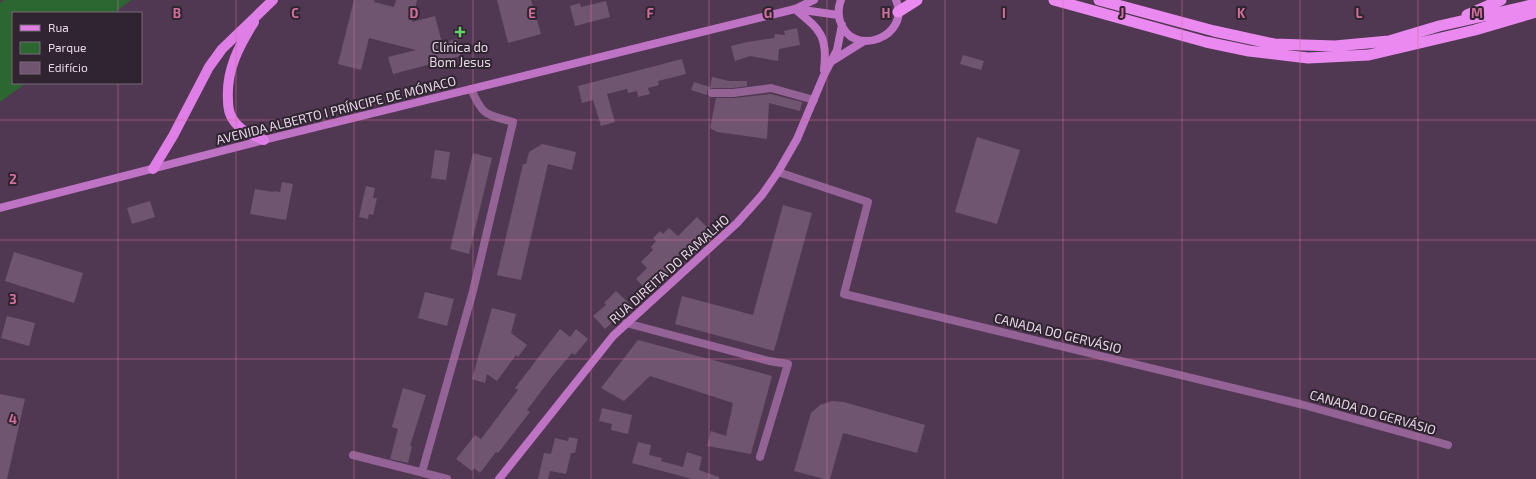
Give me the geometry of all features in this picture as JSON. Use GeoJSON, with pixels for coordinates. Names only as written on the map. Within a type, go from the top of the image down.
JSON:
{"type":"FeatureCollection","features":[{"type":"Feature","properties":{"kind":"highway"},"geometry":{"type":"LineString","coordinates":[[898,12],[917,0]]}},
{"type":"Feature","properties":{"kind":"highway"},"geometry":{"type":"LineString","coordinates":[[1054,0],[1213,43],[1249,51],[1308,58],[1369,55],[1475,30],[1536,12]]}},
{"type":"Feature","properties":{"kind":"highway"},"geometry":{"type":"LineString","coordinates":[[1099,0],[1214,31],[1274,44],[1334,46],[1388,41],[1439,26],[1536,4]]}},
{"type":"Feature","properties":{"kind":"highway"},"geometry":{"type":"LineString","coordinates":[[1439,26],[1501,0]]}},
{"type":"Feature","properties":{"kind":"main road"},"geometry":{"type":"LineString","coordinates":[[153,169],[165,151],[209,66],[226,44],[272,0]]}},
{"type":"Feature","properties":{"kind":"main road","name":"AVENIDA ALBERTO I PRÍNCIPE DE MÓNACO"},"geometry":{"type":"LineString","coordinates":[[0,208],[471,88],[795,9],[814,0]]}},
{"type":"Feature","properties":{"kind":"main road"},"geometry":{"type":"LineString","coordinates":[[841,0],[838,15],[842,25],[851,36],[864,41]]}},
{"type":"Feature","properties":{"kind":"main road"},"geometry":{"type":"LineString","coordinates":[[896,0],[898,12]]}},
{"type":"Feature","properties":{"kind":"main road"},"geometry":{"type":"LineString","coordinates":[[795,9],[815,26],[822,37],[826,54],[824,75]]}},
{"type":"Feature","properties":{"kind":"main road","name":"AVENIDA ALBERTO I PRÍNCIPE DE MÓNACO"},"geometry":{"type":"LineString","coordinates":[[795,9],[838,15]]}},
{"type":"Feature","properties":{"kind":"main road"},"geometry":{"type":"LineString","coordinates":[[262,11],[236,54],[231,68],[228,93],[231,117],[249,134],[264,140]]}},
{"type":"Feature","properties":{"kind":"main road","name":"RUA DIREITA DO RAMALHO"},"geometry":{"type":"LineString","coordinates":[[831,62],[864,41],[875,41],[884,36],[894,26],[898,12]]}},
{"type":"Feature","properties":{"kind":"main road","name":"RUA DIREITA DO RAMALHO"},"geometry":{"type":"LineString","coordinates":[[499,479],[613,336],[737,223],[762,195],[778,172],[797,139],[836,50],[842,25]]}},
{"type":"Feature","properties":{"kind":"street"},"geometry":{"type":"LineString","coordinates":[[422,472],[473,291],[513,122],[489,115],[482,110],[471,88]]}},
{"type":"Feature","properties":{"kind":"street"},"geometry":{"type":"LineString","coordinates":[[712,93],[733,93],[771,88],[814,100]]}},
{"type":"Feature","properties":{"kind":"street","name":"CANADA DO GERVÁSIO"},"geometry":{"type":"LineString","coordinates":[[778,172],[868,202],[844,294],[1300,404],[1448,445]]}},
{"type":"Feature","properties":{"kind":"street"},"geometry":{"type":"LineString","coordinates":[[626,323],[769,361],[788,364],[760,457]]}},
{"type":"Feature","properties":{"kind":"street"},"geometry":{"type":"LineString","coordinates":[[353,455],[447,479]]}},
{"type":"Feature","properties":{"kind":"green space"},"geometry":{"type":"Polygon","coordinates":[[[4,0],[131,0],[115,12],[12,12],[12,84],[25,84],[0,102],[0,3],[4,0]]]}},
{"type":"Feature","properties":{"kind":"building"},"geometry":{"type":"Polygon","coordinates":[[[354,0],[375,0],[374,2],[394,7],[396,0],[417,0],[412,22],[435,16],[442,43],[457,39],[461,56],[393,74],[388,57],[416,50],[369,38],[361,70],[338,64],[354,0]]]}},
{"type":"Feature","properties":{"kind":"building"},"geometry":{"type":"Polygon","coordinates":[[[497,0],[531,0],[541,34],[508,43],[497,0]]]}},
{"type":"Feature","properties":{"kind":"building"},"geometry":{"type":"Polygon","coordinates":[[[606,1],[610,17],[575,26],[570,6],[580,3],[581,7],[606,1]]]}},
{"type":"Feature","properties":{"kind":"building"},"geometry":{"type":"Polygon","coordinates":[[[797,28],[800,45],[779,49],[778,61],[750,56],[735,61],[731,46],[774,38],[775,34],[785,35],[784,31],[797,28]]]}},
{"type":"Feature","properties":{"kind":"building"},"geometry":{"type":"Polygon","coordinates":[[[963,55],[984,61],[981,70],[960,64],[963,55]]]}},
{"type":"Feature","properties":{"kind":"building"},"geometry":{"type":"Polygon","coordinates":[[[682,59],[686,74],[658,81],[659,85],[648,88],[650,94],[638,97],[637,91],[628,93],[627,89],[607,94],[615,122],[601,126],[593,100],[582,103],[578,86],[682,59]]]}},
{"type":"Feature","properties":{"kind":"building"},"geometry":{"type":"Polygon","coordinates":[[[712,77],[729,81],[747,81],[747,86],[712,88],[707,91],[707,95],[691,90],[694,82],[710,87],[712,77]]]}},
{"type":"Feature","properties":{"kind":"building"},"geometry":{"type":"Polygon","coordinates":[[[771,94],[802,102],[800,111],[769,103],[767,139],[717,132],[710,128],[716,98],[734,98],[771,94]]]}},
{"type":"Feature","properties":{"kind":"building"},"geometry":{"type":"Polygon","coordinates":[[[977,137],[1020,150],[997,224],[955,212],[977,137]]]}},
{"type":"Feature","properties":{"kind":"building"},"geometry":{"type":"Polygon","coordinates":[[[542,144],[576,152],[572,170],[548,164],[521,280],[497,275],[523,164],[526,164],[529,152],[542,144]]]}},
{"type":"Feature","properties":{"kind":"building"},"geometry":{"type":"Polygon","coordinates":[[[435,150],[450,152],[446,180],[431,178],[435,150]]]}},
{"type":"Feature","properties":{"kind":"building"},"geometry":{"type":"Polygon","coordinates":[[[473,153],[492,158],[469,254],[450,249],[473,153]]]}},
{"type":"Feature","properties":{"kind":"building"},"geometry":{"type":"Polygon","coordinates":[[[282,182],[293,184],[286,220],[250,214],[255,189],[280,192],[282,182]]]}},
{"type":"Feature","properties":{"kind":"building"},"geometry":{"type":"Polygon","coordinates":[[[366,186],[375,188],[373,198],[377,198],[373,215],[369,214],[368,219],[359,217],[366,186]]]}},
{"type":"Feature","properties":{"kind":"building"},"geometry":{"type":"Polygon","coordinates":[[[150,201],[155,217],[132,224],[127,208],[150,201]]]}},
{"type":"Feature","properties":{"kind":"building"},"geometry":{"type":"Polygon","coordinates":[[[783,205],[812,213],[774,351],[675,324],[682,296],[753,315],[783,205]]]}},
{"type":"Feature","properties":{"kind":"building"},"geometry":{"type":"Polygon","coordinates":[[[697,217],[711,231],[692,250],[688,247],[669,266],[672,269],[649,292],[636,279],[647,268],[641,262],[653,250],[651,247],[656,241],[653,238],[660,231],[663,234],[669,228],[678,236],[697,217]]]}},
{"type":"Feature","properties":{"kind":"building"},"geometry":{"type":"Polygon","coordinates":[[[14,252],[83,273],[74,303],[5,281],[14,252]]]}},
{"type":"Feature","properties":{"kind":"building"},"geometry":{"type":"Polygon","coordinates":[[[616,291],[632,306],[620,318],[618,317],[605,329],[593,316],[606,305],[604,303],[616,291]]]}},
{"type":"Feature","properties":{"kind":"building"},"geometry":{"type":"Polygon","coordinates":[[[425,292],[454,299],[447,326],[418,318],[425,292]]]}},
{"type":"Feature","properties":{"kind":"building"},"geometry":{"type":"Polygon","coordinates":[[[492,308],[516,314],[511,333],[527,345],[518,357],[516,355],[497,381],[487,374],[485,383],[472,379],[492,308]]]}},
{"type":"Feature","properties":{"kind":"building"},"geometry":{"type":"Polygon","coordinates":[[[7,316],[35,323],[29,346],[1,338],[7,316]]]}},
{"type":"Feature","properties":{"kind":"building"},"geometry":{"type":"Polygon","coordinates":[[[560,329],[570,337],[576,329],[588,339],[575,355],[572,353],[552,377],[527,410],[530,412],[498,453],[496,452],[480,473],[474,468],[472,471],[456,459],[475,435],[481,439],[518,390],[515,388],[560,329]]]}},
{"type":"Feature","properties":{"kind":"building"},"geometry":{"type":"Polygon","coordinates":[[[638,340],[772,376],[751,454],[707,446],[711,431],[726,436],[733,403],[650,376],[624,401],[601,388],[638,340]]]}},
{"type":"Feature","properties":{"kind":"building"},"geometry":{"type":"Polygon","coordinates":[[[403,388],[426,395],[410,446],[412,446],[408,463],[390,459],[398,429],[392,427],[403,388]]]}},
{"type":"Feature","properties":{"kind":"building"},"geometry":{"type":"Polygon","coordinates":[[[0,394],[25,399],[7,479],[0,479],[0,394]]]}},
{"type":"Feature","properties":{"kind":"building"},"geometry":{"type":"Polygon","coordinates":[[[832,401],[844,402],[925,425],[917,453],[843,433],[830,479],[824,479],[794,471],[811,413],[820,405],[832,401]]]}},
{"type":"Feature","properties":{"kind":"building"},"geometry":{"type":"Polygon","coordinates":[[[602,408],[632,415],[628,434],[611,430],[612,424],[599,421],[602,408]]]}},
{"type":"Feature","properties":{"kind":"building"},"geometry":{"type":"Polygon","coordinates":[[[569,437],[578,439],[575,453],[571,453],[566,474],[550,471],[548,479],[538,479],[544,453],[551,454],[555,438],[568,441],[569,437]]]}},
{"type":"Feature","properties":{"kind":"building"},"geometry":{"type":"Polygon","coordinates":[[[638,442],[651,445],[649,455],[662,458],[661,461],[683,467],[687,452],[702,457],[699,470],[719,477],[719,479],[692,479],[632,463],[638,442]]]}},
{"type":"Feature","properties":{"kind":"place","name":"Clínica do Bom Jesus"},"geometry":{"type":"Point","coordinates":[460,32]}}]}
